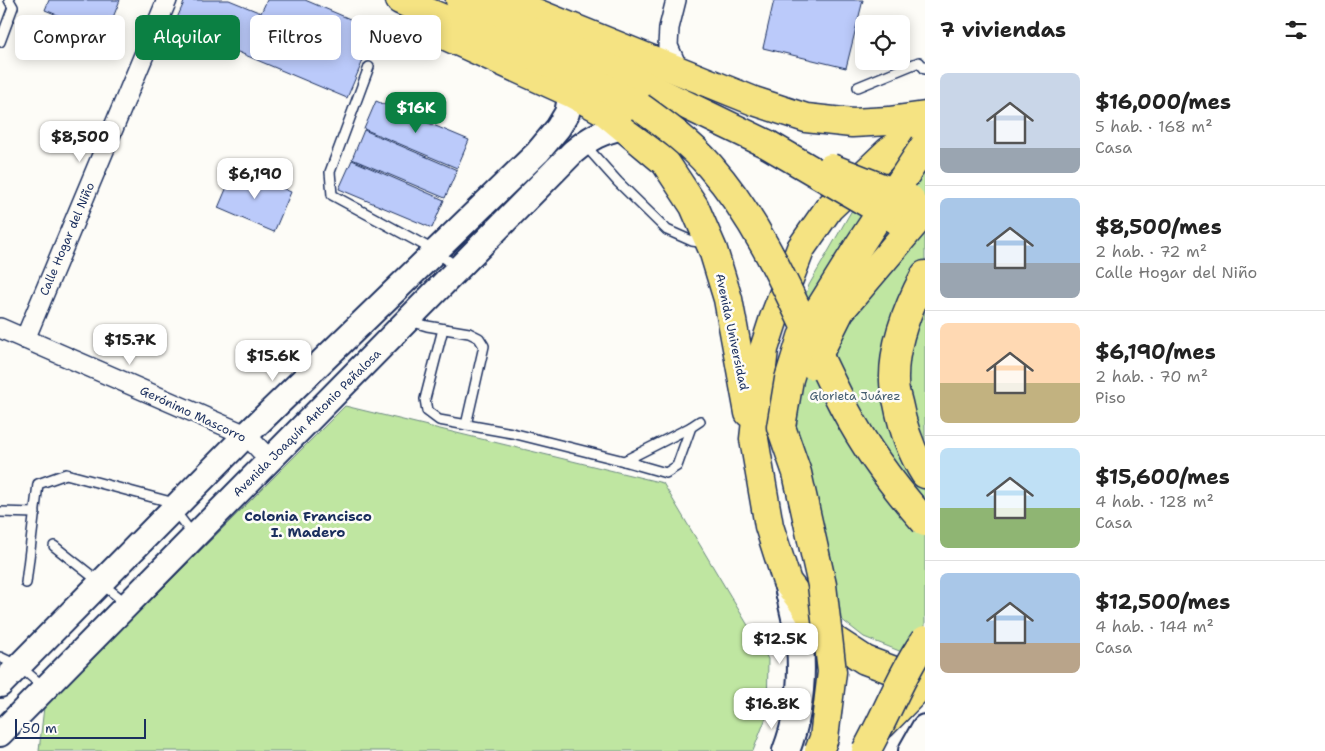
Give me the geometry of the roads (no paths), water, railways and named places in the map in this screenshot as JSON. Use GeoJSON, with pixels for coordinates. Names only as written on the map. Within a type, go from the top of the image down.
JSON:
{"type":"FeatureCollection","features":[{"type":"Feature","properties":{"kind":"main road"},"geometry":{"type":"LineString","coordinates":[[460,0],[542,34],[682,138],[710,166],[739,205],[768,251],[850,419],[872,455],[925,522]]}},
{"type":"Feature","properties":{"kind":"main road"},"geometry":{"type":"LineString","coordinates":[[504,0],[754,101],[806,118],[852,123],[889,121],[925,116]]}},
{"type":"Feature","properties":{"kind":"main road"},"geometry":{"type":"LineString","coordinates":[[408,3],[592,81],[638,107],[767,144],[886,188],[925,206]]}},
{"type":"Feature","properties":{"kind":"main road","name":"Avenida Universidad"},"geometry":{"type":"LineString","coordinates":[[408,3],[435,31],[571,93],[604,111],[638,107],[665,162],[694,206],[710,243],[728,299],[754,439]]}},
{"type":"Feature","properties":{"kind":"main road"},"geometry":{"type":"LineString","coordinates":[[791,740],[801,690],[800,645],[787,582],[770,526],[754,439],[764,349],[801,248],[829,208],[889,151],[925,126]]}},
{"type":"Feature","properties":{"kind":"main road"},"geometry":{"type":"LineString","coordinates":[[767,144],[877,210],[925,235]]}},
{"type":"Feature","properties":{"kind":"main road"},"geometry":{"type":"LineString","coordinates":[[819,751],[824,738],[832,672],[822,584],[797,473],[781,427],[789,379],[802,337],[925,145]]}},
{"type":"Feature","properties":{"kind":"main road"},"geometry":{"type":"LineString","coordinates":[[797,473],[804,395],[813,366],[826,337],[840,311],[925,211]]}},
{"type":"Feature","properties":{"kind":"main road"},"geometry":{"type":"LineString","coordinates":[[925,275],[914,297],[903,327],[896,356],[893,382],[904,431],[925,474]]}},
{"type":"Feature","properties":{"kind":"main road"},"geometry":{"type":"LineString","coordinates":[[787,582],[803,603],[819,630],[865,660],[900,673],[925,676]]}},
{"type":"Feature","properties":{"kind":"main road"},"geometry":{"type":"LineString","coordinates":[[866,751],[879,728],[895,690],[911,660],[925,640]]}},
{"type":"Feature","properties":{"kind":"main road"},"geometry":{"type":"LineString","coordinates":[[879,728],[925,681]]}},
{"type":"Feature","properties":{"kind":"main road"},"geometry":{"type":"LineString","coordinates":[[912,751],[925,728]]}},
{"type":"Feature","properties":{"kind":"street","name":"Calle Hogar del Niño"},"geometry":{"type":"LineString","coordinates":[[25,339],[167,0]]}},
{"type":"Feature","properties":{"kind":"street"},"geometry":{"type":"LineString","coordinates":[[676,0],[669,28],[668,46],[678,69]]}},
{"type":"Feature","properties":{"kind":"street"},"geometry":{"type":"LineString","coordinates":[[0,685],[9,662],[102,582],[246,435],[538,152],[558,128],[567,113],[571,93]]}},
{"type":"Feature","properties":{"kind":"street","name":"Avenida Joaquín Antonio Peñalosa"},"geometry":{"type":"LineString","coordinates":[[0,734],[573,152],[638,107]]}},
{"type":"Feature","properties":{"kind":"street"},"geometry":{"type":"LineString","coordinates":[[538,152],[556,169]]}},
{"type":"Feature","properties":{"kind":"street","name":"Gerónimo Mascorro"},"geometry":{"type":"LineString","coordinates":[[0,328],[246,435],[270,460]]}},
{"type":"Feature","properties":{"kind":"street"},"geometry":{"type":"LineString","coordinates":[[780,751],[783,743],[791,740]]}},
{"type":"Feature","properties":{"kind":"lane"},"geometry":{"type":"LineString","coordinates":[[0,42],[14,7],[9,0]]}},
{"type":"Feature","properties":{"kind":"lane"},"geometry":{"type":"LineString","coordinates":[[858,87],[923,64]]}},
{"type":"Feature","properties":{"kind":"lane"},"geometry":{"type":"LineString","coordinates":[[369,67],[330,172],[332,195],[435,251],[458,268]]}},
{"type":"Feature","properties":{"kind":"lane"},"geometry":{"type":"LineString","coordinates":[[588,140],[592,153],[618,182],[667,230],[692,241],[710,243]]}},
{"type":"Feature","properties":{"kind":"lane"},"geometry":{"type":"LineString","coordinates":[[407,320],[444,329],[469,332],[479,338],[484,346],[466,425]]}},
{"type":"Feature","properties":{"kind":"lane"},"geometry":{"type":"LineString","coordinates":[[444,329],[425,399],[426,411],[440,420],[512,433],[666,473],[677,466],[692,427]]}},
{"type":"Feature","properties":{"kind":"lane"},"geometry":{"type":"LineString","coordinates":[[624,461],[692,427],[700,421]]}},
{"type":"Feature","properties":{"kind":"lane"},"geometry":{"type":"LineString","coordinates":[[26,583],[38,484],[66,474],[167,501],[194,536]]}},
{"type":"Feature","properties":{"kind":"lane"},"geometry":{"type":"LineString","coordinates":[[0,512],[35,513]]}},
{"type":"Feature","properties":{"kind":"lane"},"geometry":{"type":"LineString","coordinates":[[54,546],[129,604]]}},
{"type":"Feature","properties":{"kind":"lane"},"geometry":{"type":"LineString","coordinates":[[9,662],[46,689]]}},
{"type":"Feature","properties":{"kind":"district","name":"Colonia Francisco I. Madero"},"geometry":{"type":"Point","coordinates":[308,524]}},
{"type":"Feature","properties":{"kind":"park label","name":"Glorieta Juárez"},"geometry":{"type":"Point","coordinates":[855,396]}}]}
